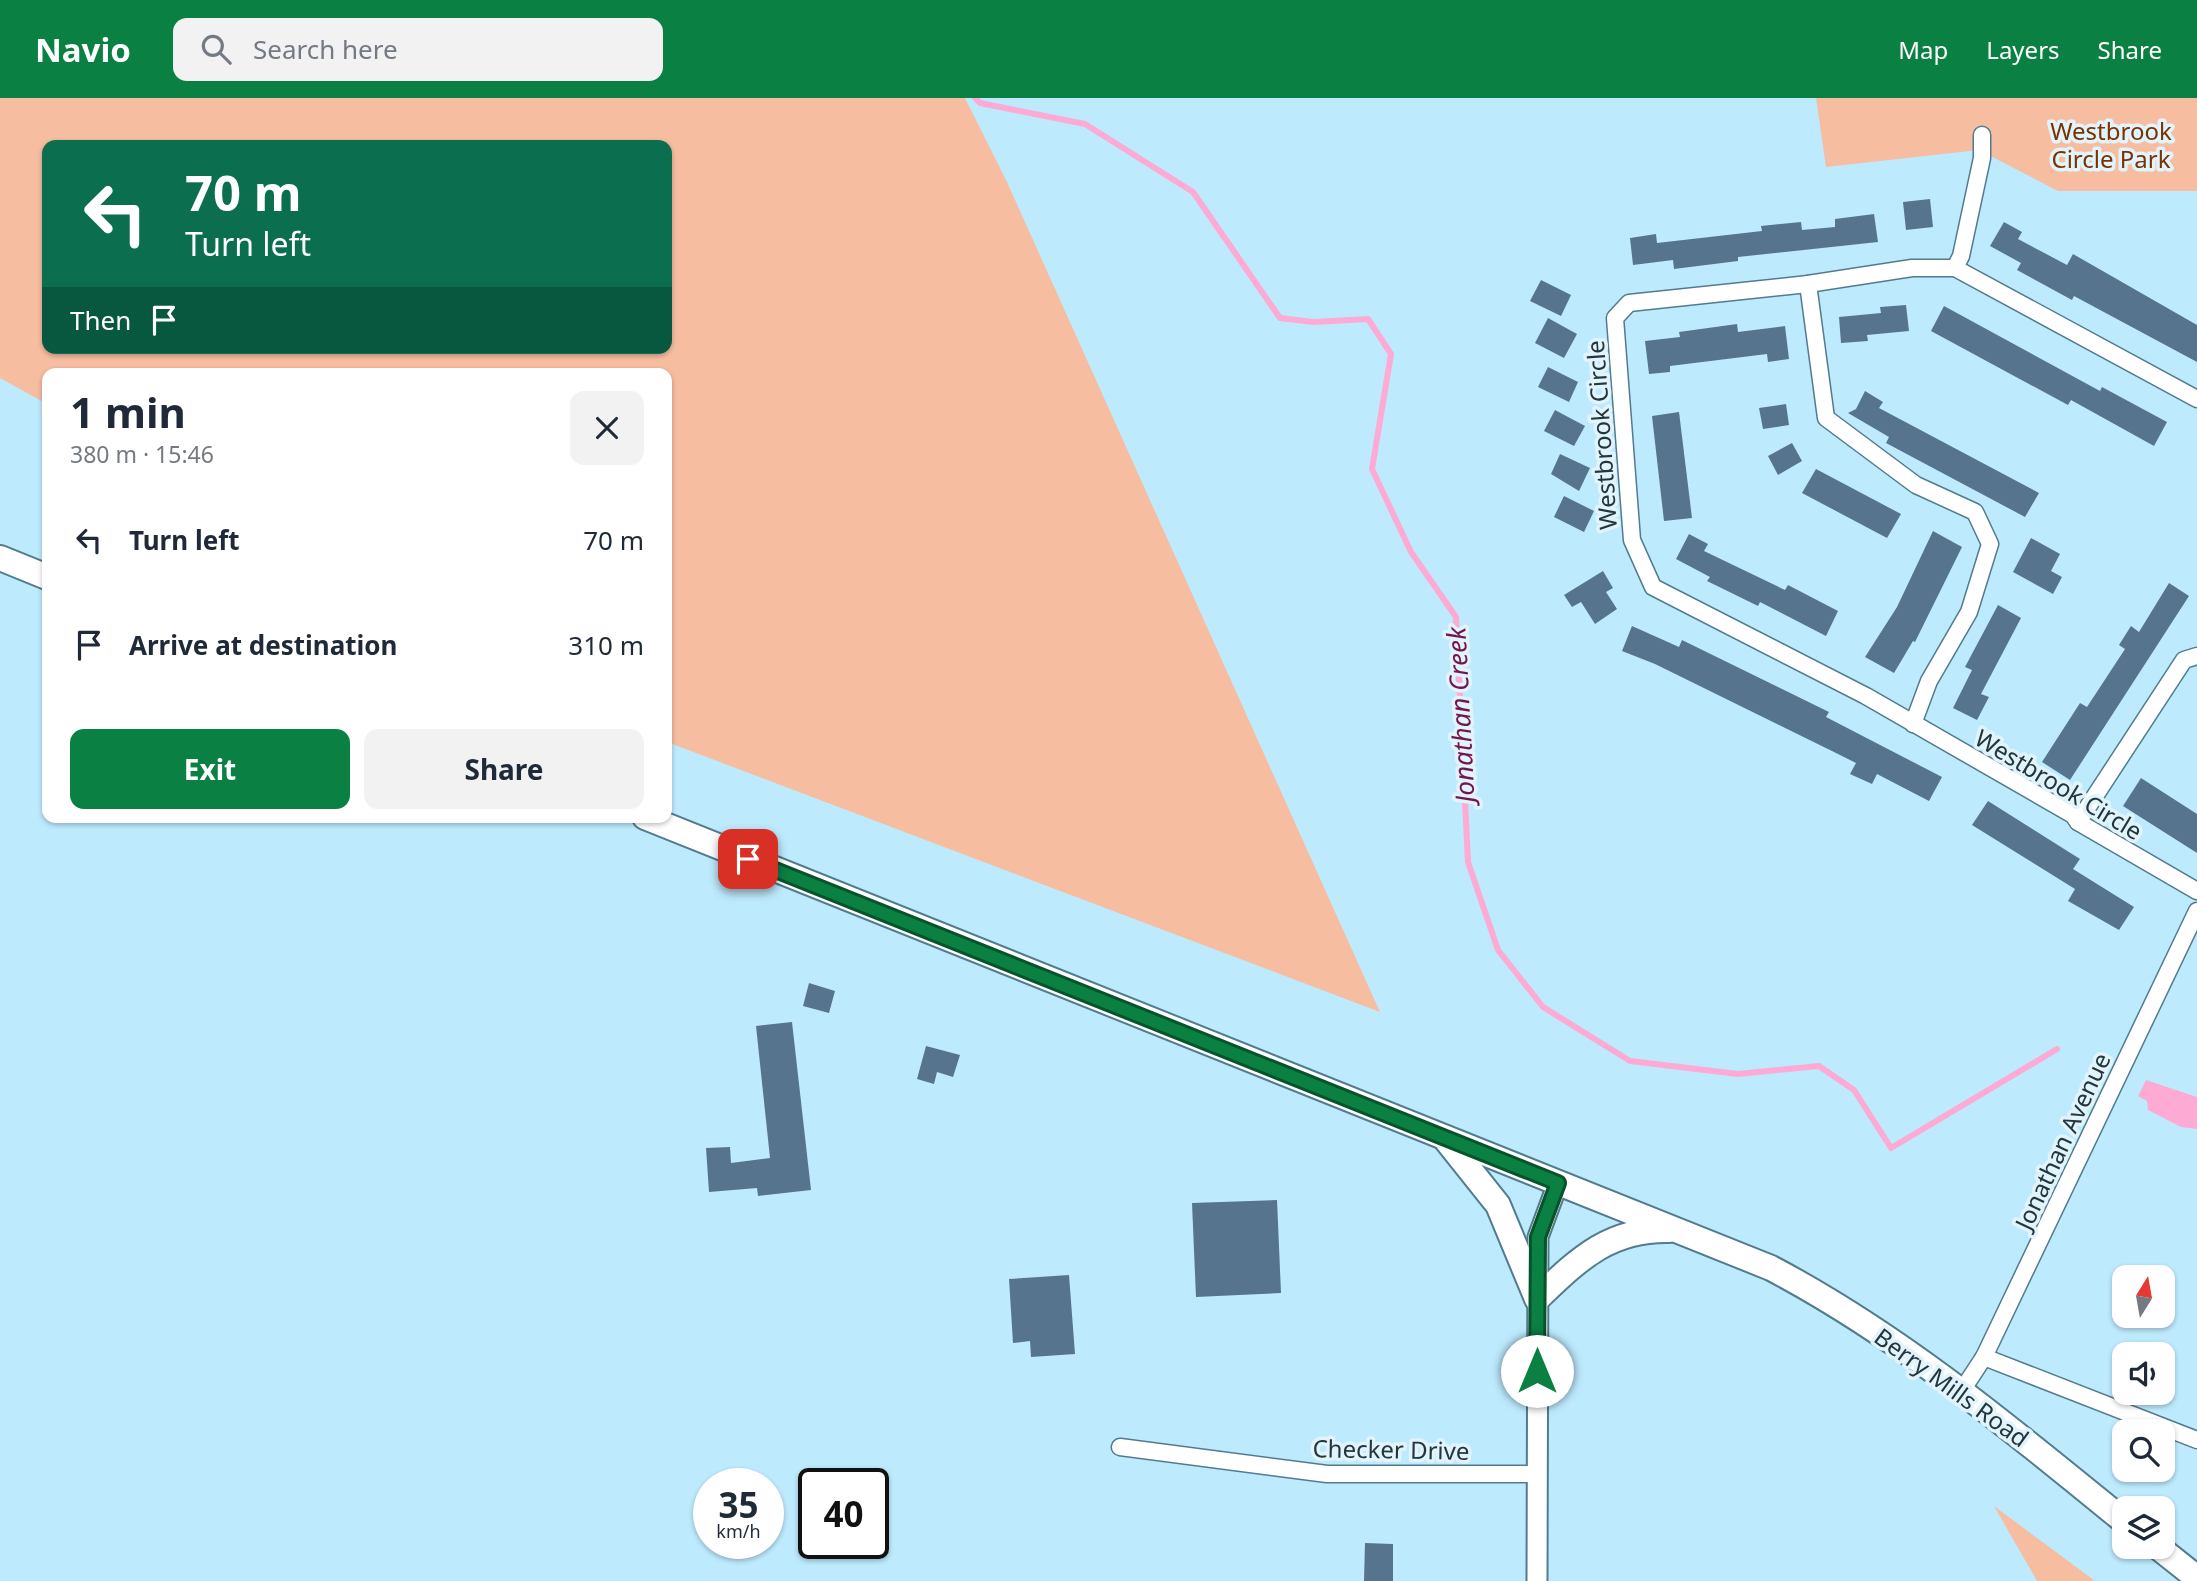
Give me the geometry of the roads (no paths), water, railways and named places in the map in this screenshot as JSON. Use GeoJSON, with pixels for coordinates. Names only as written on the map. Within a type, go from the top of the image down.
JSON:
{"type":"FeatureCollection","features":[{"type":"Feature","properties":{"kind":"main road"},"geometry":{"type":"LineString","coordinates":[[0,558],[42,575]]}},
{"type":"Feature","properties":{"kind":"main road","name":"Berry Mills Road"},"geometry":{"type":"LineString","coordinates":[[660,823],[1771,1268],[1823,1295],[1963,1389],[2112,1511]]}},
{"type":"Feature","properties":{"kind":"main road"},"geometry":{"type":"LineString","coordinates":[[1444,1138],[1498,1205],[1538,1299],[1581,1257],[1605,1242],[1649,1230],[1679,1230]]}},
{"type":"Feature","properties":{"kind":"main road"},"geometry":{"type":"LineString","coordinates":[[2175,1557],[2195,1569]]}},
{"type":"Feature","properties":{"kind":"street"},"geometry":{"type":"LineString","coordinates":[[1955,268],[1961,256],[1982,158],[1982,135]]}},
{"type":"Feature","properties":{"kind":"street","name":"Westbrook Circle"},"geometry":{"type":"LineString","coordinates":[[2197,399],[1955,268],[1912,268],[1808,285],[1629,303],[1615,318],[1632,540],[1653,587],[1866,696],[2073,815],[2078,822],[2197,891]]}},
{"type":"Feature","properties":{"kind":"street"},"geometry":{"type":"LineString","coordinates":[[1808,285],[1826,418],[1916,485],[1975,512],[1990,544],[1969,612],[1929,681],[1913,724]]}},
{"type":"Feature","properties":{"kind":"street"},"geometry":{"type":"LineString","coordinates":[[2078,822],[2184,660],[2197,656]]}},
{"type":"Feature","properties":{"kind":"street","name":"Jonathan Avenue"},"geometry":{"type":"LineString","coordinates":[[1963,1389],[1984,1357],[2197,911]]}},
{"type":"Feature","properties":{"kind":"street"},"geometry":{"type":"LineString","coordinates":[[1537,1581],[1538,1237],[1558,1183]]}},
{"type":"Feature","properties":{"kind":"street"},"geometry":{"type":"LineString","coordinates":[[1984,1357],[2197,1440]]}},
{"type":"Feature","properties":{"kind":"street","name":"Checker Drive"},"geometry":{"type":"LineString","coordinates":[[1120,1447],[1327,1474],[1538,1474]]}},
{"type":"Feature","properties":{"kind":"waterway","name":"Jonathan Creek"},"geometry":{"type":"LineString","coordinates":[[975,98],[980,103],[1085,124],[1193,192],[1280,318],[1313,322],[1368,319],[1391,354],[1372,469],[1411,552],[1456,617],[1468,862],[1498,950],[1543,1007],[1630,1061],[1738,1074],[1819,1066],[1854,1090],[1891,1148],[2057,1049]]}},
{"type":"Feature","properties":{"kind":"park label","name":"Westbrook Circle Park"},"geometry":{"type":"Point","coordinates":[2111,144]}}]}
